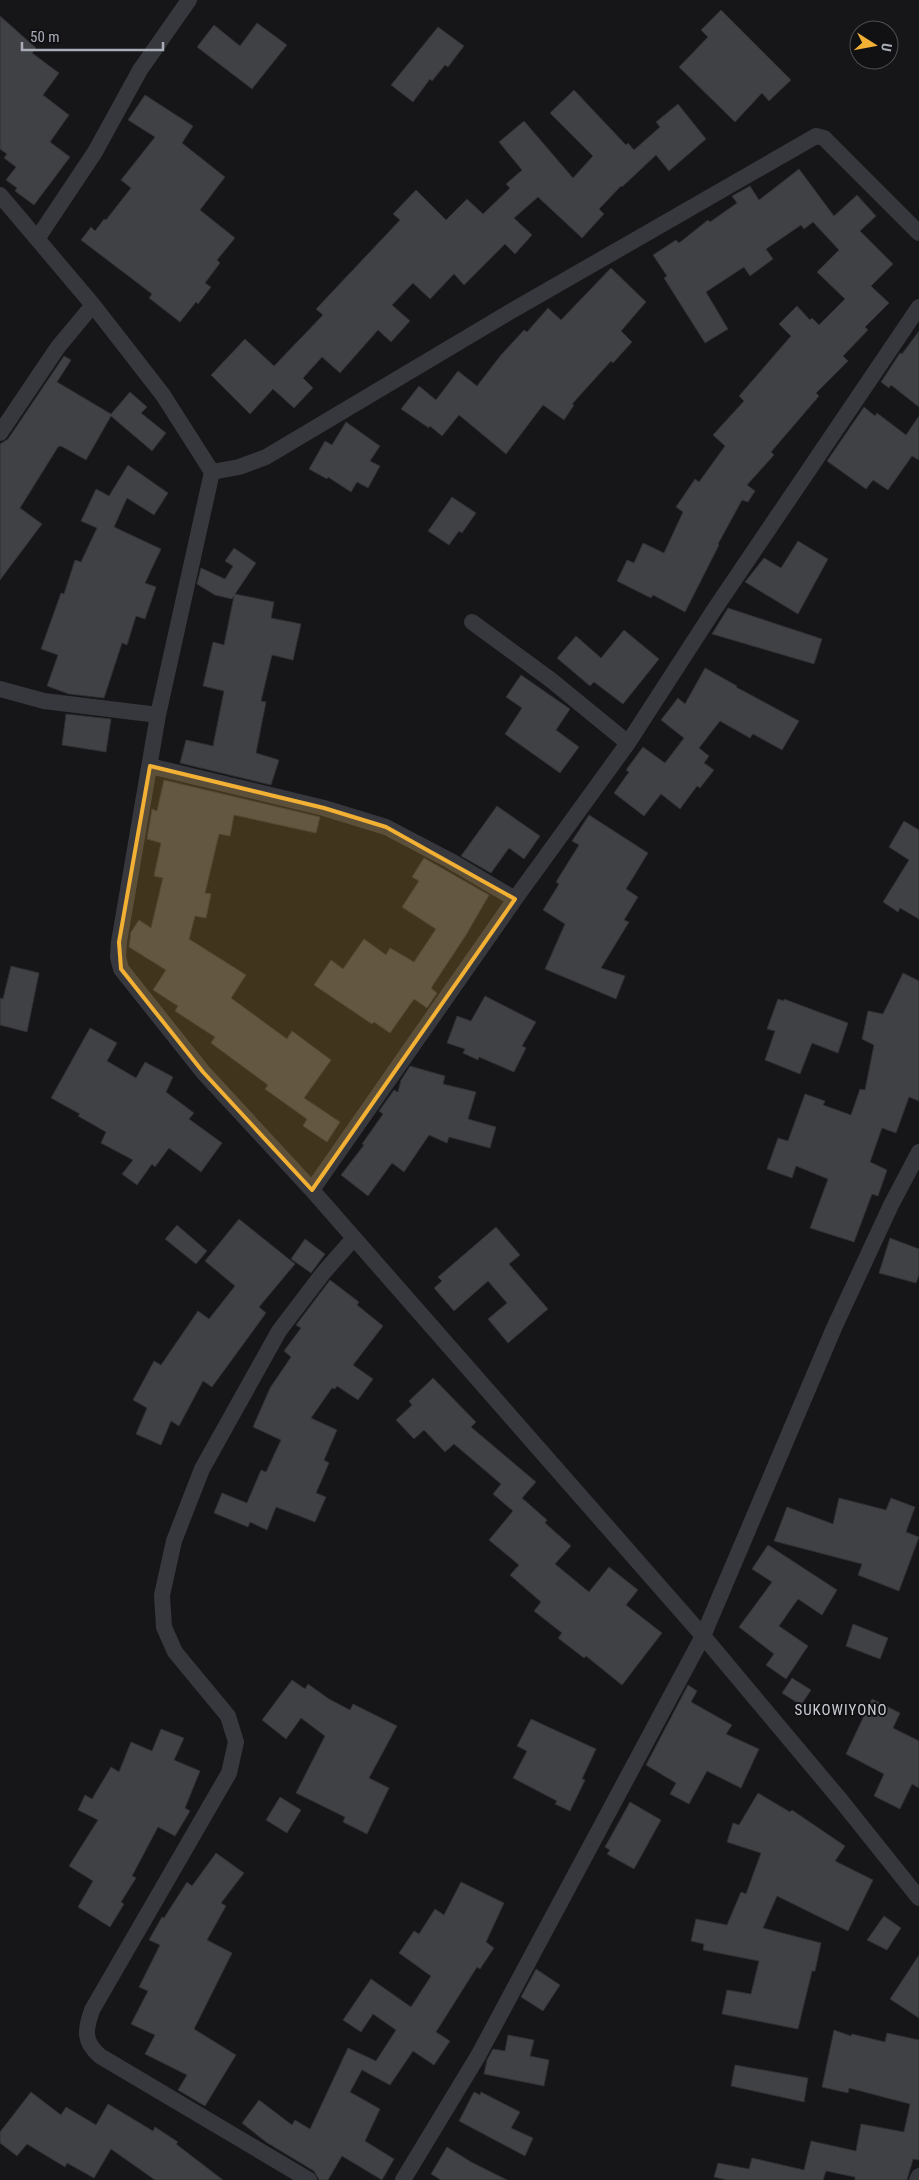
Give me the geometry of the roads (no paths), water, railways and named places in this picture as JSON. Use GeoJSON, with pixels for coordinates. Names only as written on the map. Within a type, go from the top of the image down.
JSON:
{"type":"FeatureCollection","features":[{"type":"Feature","properties":{"kind":"street"},"geometry":{"type":"LineString","coordinates":[[37,239],[95,152],[140,70],[189,0]]}},
{"type":"Feature","properties":{"kind":"street"},"geometry":{"type":"LineString","coordinates":[[212,472],[239,467],[266,457],[508,312],[816,136],[824,138],[919,233]]}},
{"type":"Feature","properties":{"kind":"street"},"geometry":{"type":"LineString","coordinates":[[0,195],[93,305],[163,394],[212,472],[158,716],[119,942],[118,957],[121,969],[203,1072],[312,1190],[703,1636],[843,1803],[919,1898]]}},
{"type":"Feature","properties":{"kind":"street"},"geometry":{"type":"LineString","coordinates":[[0,433],[58,347],[93,305]]}},
{"type":"Feature","properties":{"kind":"street"},"geometry":{"type":"LineString","coordinates":[[312,1190],[515,899],[628,743],[714,610],[919,307]]}},
{"type":"Feature","properties":{"kind":"street"},"geometry":{"type":"LineString","coordinates":[[472,622],[552,680],[628,743]]}},
{"type":"Feature","properties":{"kind":"street"},"geometry":{"type":"LineString","coordinates":[[0,689],[44,701],[158,716]]}},
{"type":"Feature","properties":{"kind":"street"},"geometry":{"type":"LineString","coordinates":[[150,766],[324,808],[386,828],[449,860],[515,899]]}},
{"type":"Feature","properties":{"kind":"street"},"geometry":{"type":"LineString","coordinates":[[403,2180],[478,2056],[703,1636],[834,1328],[891,1205],[919,1152]]}},
{"type":"Feature","properties":{"kind":"street"},"geometry":{"type":"LineString","coordinates":[[309,2180],[100,2056],[89,2046],[86,2027],[97,2002],[229,1773],[236,1742],[228,1716],[175,1652],[164,1627],[162,1595],[174,1540],[202,1469],[279,1330],[324,1272],[354,1238]]}},
{"type":"Feature","properties":{"kind":"street"},"geometry":{"type":"LineString","coordinates":[[917,2180],[919,2176]]}},
{"type":"Feature","properties":{"kind":"district","name":"SUKOWIYONO"},"geometry":{"type":"Point","coordinates":[841,1710]}}]}
